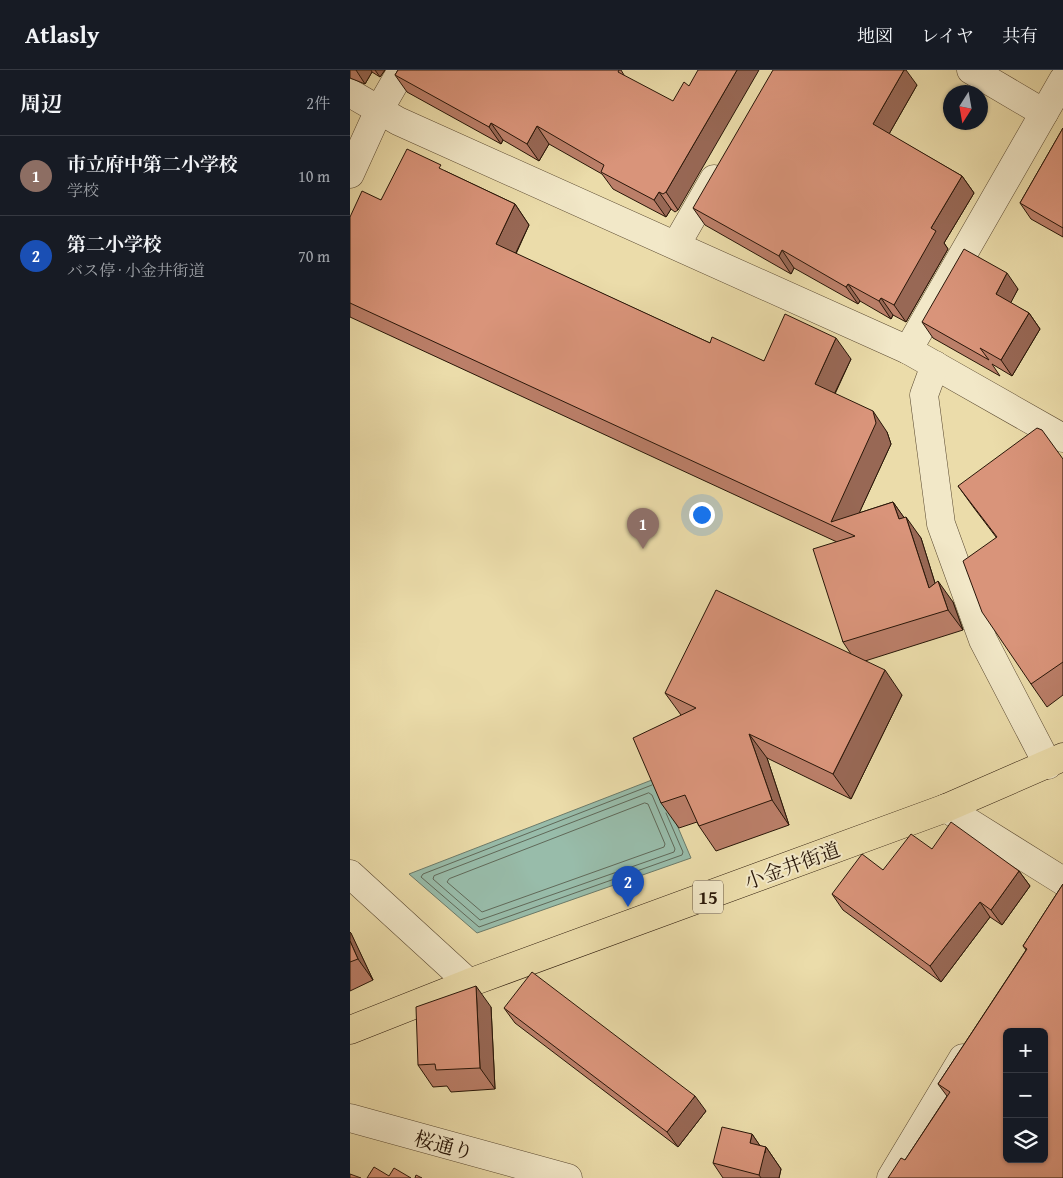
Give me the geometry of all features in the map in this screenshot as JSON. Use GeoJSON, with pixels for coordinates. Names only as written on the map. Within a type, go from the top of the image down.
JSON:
{"type":"FeatureCollection","features":[{"type":"Feature","properties":{"kind":"main road","name":"小金井街道"},"geometry":{"type":"LineString","coordinates":[[350,1030],[469,984],[946,808],[1055,761]]}},
{"type":"Feature","properties":{"kind":"street"},"geometry":{"type":"LineString","coordinates":[[350,174],[379,110],[402,70]]}},
{"type":"Feature","properties":{"kind":"street"},"geometry":{"type":"LineString","coordinates":[[971,70],[1044,113]]}},
{"type":"Feature","properties":{"kind":"street"},"geometry":{"type":"LineString","coordinates":[[908,350],[1063,80]]}},
{"type":"Feature","properties":{"kind":"street"},"geometry":{"type":"LineString","coordinates":[[350,93],[398,121],[908,350],[1063,438]]}},
{"type":"Feature","properties":{"kind":"street"},"geometry":{"type":"LineString","coordinates":[[676,245],[729,154]]}},
{"type":"Feature","properties":{"kind":"street"},"geometry":{"type":"LineString","coordinates":[[935,365],[924,395],[941,524],[983,640],[1055,761]]}},
{"type":"Feature","properties":{"kind":"street"},"geometry":{"type":"LineString","coordinates":[[946,808],[1061,893]]}},
{"type":"Feature","properties":{"kind":"street"},"geometry":{"type":"LineString","coordinates":[[350,874],[469,984]]}},
{"type":"Feature","properties":{"kind":"street"},"geometry":{"type":"LineString","coordinates":[[891,1178],[977,1036]]}},
{"type":"Feature","properties":{"kind":"street","name":"桜通り"},"geometry":{"type":"LineString","coordinates":[[350,1118],[568,1178]]}},
{"type":"Feature","properties":{"kind":"water"},"geometry":{"type":"Polygon","coordinates":[[[657,778],[691,858],[477,933],[409,874],[657,778]]]}},
{"type":"Feature","properties":{"kind":"building"},"geometry":{"type":"Polygon","coordinates":[[[398,70],[619,70],[618,72],[673,101],[684,82],[689,86],[698,70],[737,70],[666,192],[663,194],[659,192],[654,200],[601,172],[604,165],[537,126],[527,144],[491,123],[489,127],[395,75],[398,70]]]}},
{"type":"Feature","properties":{"kind":"building"},"geometry":{"type":"Polygon","coordinates":[[[773,70],[904,70],[873,124],[962,176],[931,228],[936,231],[894,305],[881,298],[879,301],[848,284],[846,287],[782,250],[779,256],[693,208],[773,70]]]}},
{"type":"Feature","properties":{"kind":"building"},"geometry":{"type":"Polygon","coordinates":[[[1063,128],[1063,228],[1020,203],[1063,128]]]}},
{"type":"Feature","properties":{"kind":"building"},"geometry":{"type":"Polygon","coordinates":[[[407,149],[441,165],[439,168],[515,204],[496,244],[710,343],[712,337],[764,361],[785,314],[836,338],[815,384],[873,411],[876,423],[831,522],[893,502],[899,519],[906,517],[929,588],[938,581],[948,610],[843,642],[813,549],[855,536],[350,303],[350,217],[362,191],[381,200],[407,149]]]}},
{"type":"Feature","properties":{"kind":"building"},"geometry":{"type":"Polygon","coordinates":[[[964,249],[1007,273],[996,294],[1029,313],[1001,360],[980,348],[989,360],[922,322],[964,249]]]}},
{"type":"Feature","properties":{"kind":"building"},"geometry":{"type":"Polygon","coordinates":[[[1037,428],[1042,430],[1063,459],[1063,662],[1031,684],[982,612],[963,561],[997,537],[958,486],[1037,428]]]}},
{"type":"Feature","properties":{"kind":"building"},"geometry":{"type":"Polygon","coordinates":[[[716,590],[885,670],[833,774],[749,734],[772,800],[699,826],[685,795],[661,803],[633,738],[696,708],[665,693],[716,590]]]}},
{"type":"Feature","properties":{"kind":"building"},"geometry":{"type":"Polygon","coordinates":[[[951,822],[1019,871],[991,910],[980,902],[930,966],[832,894],[862,854],[883,870],[911,834],[932,849],[951,822]]]}},
{"type":"Feature","properties":{"kind":"building"},"geometry":{"type":"Polygon","coordinates":[[[1063,884],[1063,1178],[888,1178],[901,1158],[905,1160],[950,1092],[938,1084],[1027,949],[1023,946],[1063,884]]]}},
{"type":"Feature","properties":{"kind":"building"},"geometry":{"type":"Polygon","coordinates":[[[350,941],[358,959],[350,962],[350,941]]]}},
{"type":"Feature","properties":{"kind":"building"},"geometry":{"type":"Polygon","coordinates":[[[532,972],[695,1096],[667,1132],[504,1008],[532,972]]]}},
{"type":"Feature","properties":{"kind":"building"},"geometry":{"type":"Polygon","coordinates":[[[476,986],[480,1068],[436,1070],[435,1064],[418,1065],[416,1007],[476,986]]]}},
{"type":"Feature","properties":{"kind":"building"},"geometry":{"type":"Polygon","coordinates":[[[722,1127],[752,1134],[750,1143],[766,1147],[759,1175],[713,1163],[722,1127]]]}},
{"type":"Feature","properties":{"kind":"building"},"geometry":{"type":"Polygon","coordinates":[[[374,1167],[389,1176],[394,1168],[411,1178],[367,1178],[374,1167]]]}},
{"type":"Feature","properties":{"kind":"building"},"geometry":{"type":"Polygon","coordinates":[[[350,1174],[361,1178],[350,1178],[350,1174]]]}},
{"type":"Feature","properties":{"kind":"place","name":"市立府中第二小学校"},"geometry":{"type":"Point","coordinates":[643,549]}},
{"type":"Feature","properties":{"kind":"place","name":"第二小学校"},"geometry":{"type":"Point","coordinates":[628,907]}}]}
